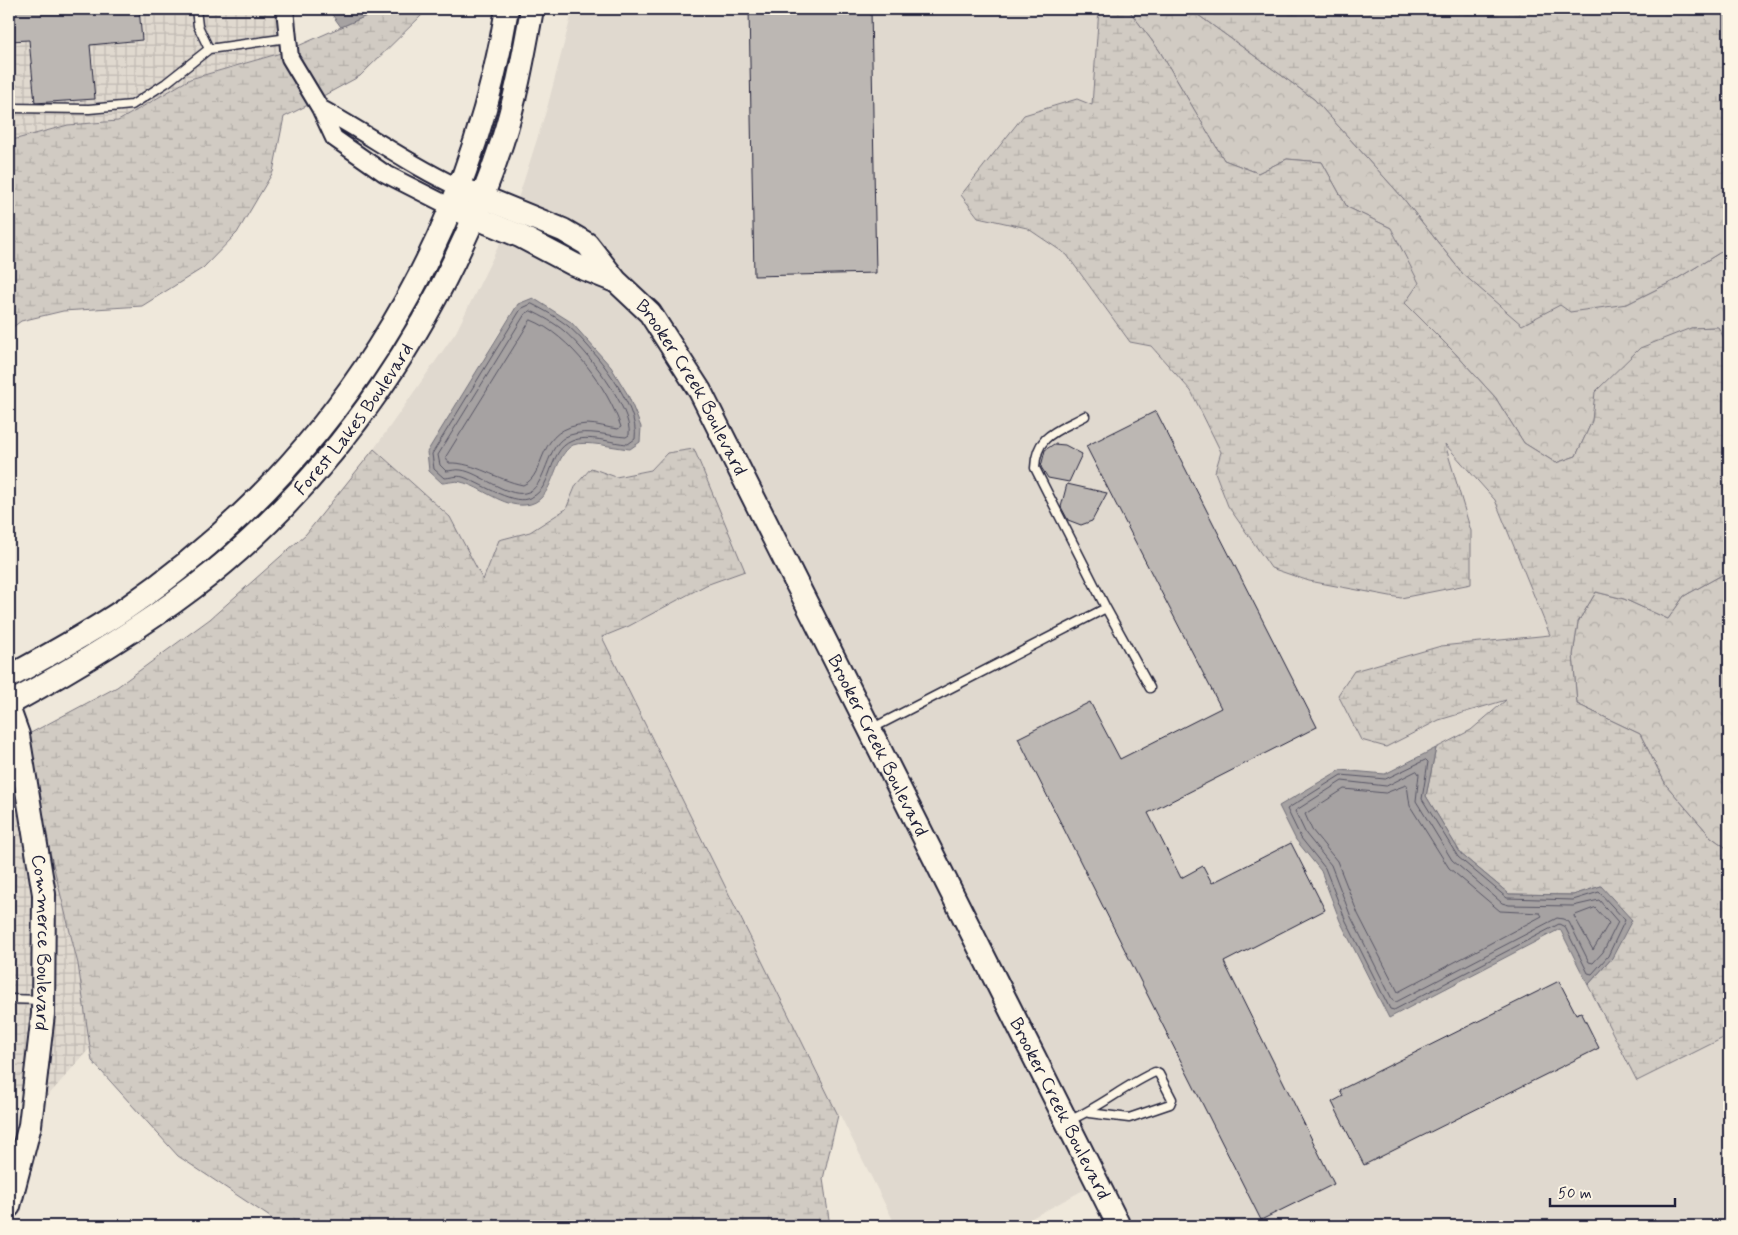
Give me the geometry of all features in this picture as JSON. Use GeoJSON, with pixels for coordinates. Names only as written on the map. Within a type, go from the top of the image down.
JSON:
{"type":"FeatureCollection","features":[{"type":"Feature","properties":{"kind":"street","name":"Brooker Creek Boulevard"},"geometry":{"type":"LineString","coordinates":[[285,9],[290,58],[320,108],[334,138],[384,173],[478,208],[520,236],[575,265],[616,281],[650,314],[700,391],[1119,1226]]}},
{"type":"Feature","properties":{"kind":"street","name":"Forest Lakes Boulevard"},"geometry":{"type":"LineString","coordinates":[[9,676],[69,645],[126,608],[184,565],[255,501],[301,453],[344,400],[394,324],[429,259],[455,198],[480,131],[499,60],[507,9]]}},
{"type":"Feature","properties":{"kind":"street","name":"Forest Lakes Boulevard"},"geometry":{"type":"LineString","coordinates":[[9,704],[81,665],[140,627],[195,586],[273,517],[319,468],[361,416],[393,370],[449,270],[478,208],[503,140],[523,62],[532,9]]}},
{"type":"Feature","properties":{"kind":"street","name":"Brooker Creek Boulevard"},"geometry":{"type":"LineString","coordinates":[[320,108],[346,122],[455,198]]}},
{"type":"Feature","properties":{"kind":"street","name":"Commerce Boulevard"},"geometry":{"type":"LineString","coordinates":[[9,710],[18,735],[44,894],[43,1000],[30,1125],[9,1206]]}},
{"type":"Feature","properties":{"kind":"lane"},"geometry":{"type":"LineString","coordinates":[[196,9],[198,26],[209,50]]}},
{"type":"Feature","properties":{"kind":"lane"},"geometry":{"type":"LineString","coordinates":[[9,108],[89,109],[132,105],[209,50],[288,38]]}},
{"type":"Feature","properties":{"kind":"lane"},"geometry":{"type":"LineString","coordinates":[[1085,416],[1045,438],[1036,453],[1035,468],[1106,608],[1150,688]]}},
{"type":"Feature","properties":{"kind":"lane"},"geometry":{"type":"LineString","coordinates":[[870,730],[1106,608]]}},
{"type":"Feature","properties":{"kind":"lane"},"geometry":{"type":"LineString","coordinates":[[9,999],[43,1000]]}},
{"type":"Feature","properties":{"kind":"lane"},"geometry":{"type":"LineString","coordinates":[[1066,1122],[1089,1113],[1141,1078],[1155,1072],[1159,1074],[1172,1099],[1170,1104],[1129,1118],[1089,1113]]}},
{"type":"Feature","properties":{"kind":"shaded area"},"geometry":{"type":"Polygon","coordinates":[[[9,9],[276,9],[281,53],[190,79],[118,121],[68,125],[9,141],[9,9]]]}},
{"type":"Feature","properties":{"kind":"shaded area"},"geometry":{"type":"Polygon","coordinates":[[[573,9],[1099,9],[1092,106],[1024,115],[961,195],[978,217],[1027,228],[1067,255],[1130,342],[1151,346],[1191,391],[1221,452],[1215,472],[1228,506],[1271,568],[1470,584],[1471,531],[1444,443],[1495,500],[1550,635],[1441,646],[1386,746],[1439,720],[1507,700],[1471,730],[1385,774],[1340,770],[1296,840],[1321,871],[1340,921],[1389,1018],[1560,929],[1637,1081],[1729,1035],[1729,1226],[1129,1226],[708,387],[626,278],[627,276],[517,202],[547,108],[573,9]]]}},
{"type":"Feature","properties":{"kind":"shaded area"},"geometry":{"type":"Polygon","coordinates":[[[502,239],[611,289],[644,319],[693,396],[1089,1187],[1017,1226],[896,1226],[839,1113],[838,1115],[602,637],[629,626],[706,585],[745,570],[667,453],[651,470],[616,477],[591,468],[576,485],[566,509],[530,532],[499,540],[483,581],[450,517],[374,449],[456,332],[502,239]],[[533,298],[518,304],[493,342],[429,471],[442,483],[460,481],[498,499],[541,498],[550,487],[561,458],[573,445],[588,443],[605,447],[533,298]]]}},
{"type":"Feature","properties":{"kind":"shaded area"},"geometry":{"type":"Polygon","coordinates":[[[9,742],[35,894],[34,1012],[25,1091],[9,1085],[9,742]]]}},
{"type":"Feature","properties":{"kind":"shaded area"},"geometry":{"type":"Polygon","coordinates":[[[37,800],[78,964],[90,1048],[46,1098],[42,1097],[37,800]]]}},
{"type":"Feature","properties":{"kind":"green space"},"geometry":{"type":"Polygon","coordinates":[[[375,9],[428,9],[360,76],[323,96],[298,55],[298,46],[373,13],[375,9]]]}},
{"type":"Feature","properties":{"kind":"green space"},"geometry":{"type":"Polygon","coordinates":[[[1099,9],[1128,9],[1159,50],[1224,160],[1258,173],[1287,159],[1322,162],[1347,207],[1391,228],[1419,283],[1405,303],[1495,397],[1524,443],[1556,463],[1576,456],[1592,421],[1595,392],[1640,348],[1691,328],[1718,327],[1729,347],[1729,571],[1684,596],[1668,619],[1624,599],[1596,592],[1578,622],[1573,655],[1577,704],[1640,734],[1666,785],[1711,837],[1729,850],[1729,1035],[1637,1081],[1588,985],[1612,958],[1601,886],[1573,895],[1509,894],[1461,854],[1426,796],[1436,748],[1471,730],[1506,700],[1439,720],[1386,747],[1361,740],[1338,695],[1354,671],[1441,646],[1550,635],[1495,500],[1445,444],[1471,531],[1471,584],[1401,598],[1309,581],[1271,568],[1228,506],[1215,472],[1221,452],[1191,391],[1151,346],[1130,342],[1067,255],[1027,228],[978,217],[961,195],[1024,115],[1077,99],[1092,105],[1099,9]]]}},
{"type":"Feature","properties":{"kind":"green space"},"geometry":{"type":"Polygon","coordinates":[[[1128,9],[1190,9],[1314,99],[1403,198],[1463,274],[1560,305],[1627,304],[1675,280],[1729,247],[1729,347],[1717,327],[1691,328],[1596,392],[1592,421],[1576,456],[1556,463],[1524,443],[1495,397],[1405,303],[1391,228],[1347,207],[1322,162],[1287,159],[1258,173],[1224,160],[1159,50],[1128,9]]]}},
{"type":"Feature","properties":{"kind":"green space"},"geometry":{"type":"Polygon","coordinates":[[[1190,9],[1729,9],[1729,247],[1675,280],[1627,304],[1570,312],[1560,305],[1522,325],[1463,274],[1403,198],[1314,99],[1190,9]]]}},
{"type":"Feature","properties":{"kind":"green space"},"geometry":{"type":"Polygon","coordinates":[[[281,53],[283,62],[308,105],[284,117],[273,172],[237,233],[203,268],[142,306],[63,311],[21,321],[9,330],[9,141],[68,125],[118,121],[190,79],[281,53]]]}},
{"type":"Feature","properties":{"kind":"green space"},"geometry":{"type":"Polygon","coordinates":[[[374,449],[450,517],[483,580],[499,540],[530,532],[566,509],[576,485],[591,468],[616,477],[651,470],[667,453],[694,449],[745,571],[706,585],[629,626],[602,637],[838,1115],[823,1179],[830,1226],[276,1226],[270,1217],[178,1156],[92,1061],[78,964],[37,800],[27,735],[117,687],[210,619],[306,534],[374,449]]]}},
{"type":"Feature","properties":{"kind":"green space"},"geometry":{"type":"Polygon","coordinates":[[[1729,571],[1729,850],[1711,837],[1666,785],[1640,734],[1577,704],[1573,655],[1578,622],[1596,592],[1624,599],[1668,619],[1684,596],[1729,571]]]}},
{"type":"Feature","properties":{"kind":"water"},"geometry":{"type":"Polygon","coordinates":[[[328,9],[375,9],[373,13],[341,27],[328,9]]]}},
{"type":"Feature","properties":{"kind":"water"},"geometry":{"type":"Polygon","coordinates":[[[533,298],[571,322],[611,367],[628,395],[641,427],[640,442],[630,449],[593,444],[573,445],[561,459],[548,488],[542,496],[535,502],[517,505],[500,500],[461,482],[442,483],[429,471],[427,452],[518,304],[533,298]]]}},
{"type":"Feature","properties":{"kind":"water"},"geometry":{"type":"Polygon","coordinates":[[[1436,748],[1426,796],[1461,854],[1509,894],[1573,895],[1601,886],[1632,920],[1612,958],[1588,985],[1560,929],[1389,1018],[1340,921],[1321,871],[1296,840],[1279,806],[1340,770],[1385,774],[1436,748]]]}},
{"type":"Feature","properties":{"kind":"building"},"geometry":{"type":"Polygon","coordinates":[[[9,9],[139,9],[142,40],[90,45],[95,99],[35,103],[29,40],[9,41],[9,9]]]}},
{"type":"Feature","properties":{"kind":"building"},"geometry":{"type":"Polygon","coordinates":[[[749,9],[871,9],[876,273],[754,276],[749,9]]]}},
{"type":"Feature","properties":{"kind":"building"},"geometry":{"type":"Polygon","coordinates":[[[1156,411],[1317,727],[1148,813],[1181,878],[1203,866],[1212,883],[1291,843],[1325,910],[1224,962],[1334,1184],[1261,1220],[1018,738],[1090,702],[1120,759],[1221,708],[1086,446],[1156,411]]]}},
{"type":"Feature","properties":{"kind":"building"},"geometry":{"type":"Polygon","coordinates":[[[1054,444],[1065,445],[1082,454],[1069,482],[1048,478],[1041,467],[1045,450],[1054,444]]]}},
{"type":"Feature","properties":{"kind":"building"},"geometry":{"type":"Polygon","coordinates":[[[1067,484],[1107,493],[1092,521],[1081,525],[1068,520],[1061,507],[1067,484]]]}},
{"type":"Feature","properties":{"kind":"building"},"geometry":{"type":"Polygon","coordinates":[[[1559,981],[1576,1014],[1581,1012],[1599,1048],[1364,1165],[1332,1102],[1343,1096],[1340,1090],[1559,981]]]}}]}
